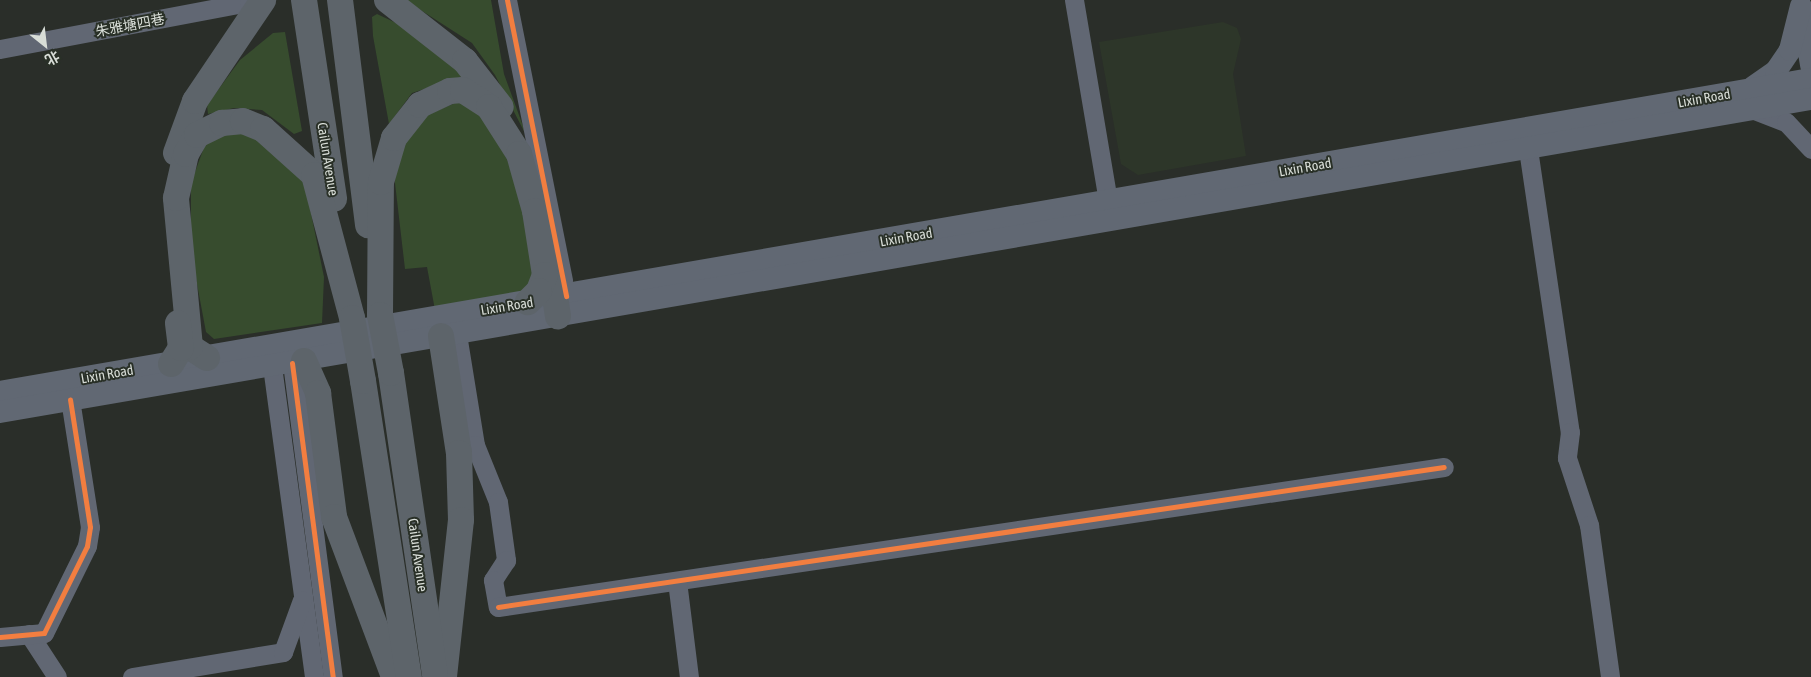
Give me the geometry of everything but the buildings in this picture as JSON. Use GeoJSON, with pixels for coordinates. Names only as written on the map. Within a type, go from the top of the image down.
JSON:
{"type":"FeatureCollection","features":[{"type":"Feature","properties":{"kind":"highway","name":"Cailun Avenue"},"geometry":{"type":"LineString","coordinates":[[304,0],[409,677]]}},
{"type":"Feature","properties":{"kind":"highway"},"geometry":{"type":"LineString","coordinates":[[340,0],[380,315]]}},
{"type":"Feature","properties":{"kind":"highway"},"geometry":{"type":"LineString","coordinates":[[387,0],[465,61],[512,124],[541,213],[560,304]]}},
{"type":"Feature","properties":{"kind":"highway"},"geometry":{"type":"LineString","coordinates":[[171,364],[181,348],[169,212],[176,154],[195,101],[260,4]]}},
{"type":"Feature","properties":{"kind":"highway"},"geometry":{"type":"LineString","coordinates":[[380,315],[381,182],[394,138],[420,105],[450,91],[463,90],[489,107],[519,154],[535,211],[544,275],[539,291],[528,302]]}},
{"type":"Feature","properties":{"kind":"highway"},"geometry":{"type":"LineString","coordinates":[[207,358],[190,347],[176,198],[186,154],[197,135],[222,123],[243,120],[263,129],[314,175],[352,318]]}},
{"type":"Feature","properties":{"kind":"highway","name":"Cailun Avenue"},"geometry":{"type":"LineString","coordinates":[[380,315],[391,374],[436,677]]}},
{"type":"Feature","properties":{"kind":"highway"},"geometry":{"type":"LineString","coordinates":[[444,677],[461,520],[459,453],[449,335]]}},
{"type":"Feature","properties":{"kind":"highway"},"geometry":{"type":"LineString","coordinates":[[289,363],[318,393],[334,517],[394,677]]}},
{"type":"Feature","properties":{"kind":"main road"},"geometry":{"type":"LineString","coordinates":[[1801,3],[1811,65]]}},
{"type":"Feature","properties":{"kind":"main road"},"geometry":{"type":"LineString","coordinates":[[1750,100],[1776,71],[1790,50],[1801,3]]}},
{"type":"Feature","properties":{"kind":"main road","name":"Lixin Road"},"geometry":{"type":"LineString","coordinates":[[0,392],[528,302],[560,304],[1528,149],[1750,100],[1811,79]]}},
{"type":"Feature","properties":{"kind":"main road","name":"Lixin Road"},"geometry":{"type":"LineString","coordinates":[[0,412],[449,335],[560,304],[1108,201],[1750,100],[1811,100]]}},
{"type":"Feature","properties":{"kind":"street"},"geometry":{"type":"LineString","coordinates":[[507,0],[560,304]]}},
{"type":"Feature","properties":{"kind":"street"},"geometry":{"type":"LineString","coordinates":[[1074,0],[1108,201]]}},
{"type":"Feature","properties":{"kind":"street","name":"朱雅塘四巷"},"geometry":{"type":"LineString","coordinates":[[0,49],[249,2],[260,4]]}},
{"type":"Feature","properties":{"kind":"street"},"geometry":{"type":"LineString","coordinates":[[1750,100],[1786,122],[1811,149]]}},
{"type":"Feature","properties":{"kind":"street"},"geometry":{"type":"LineString","coordinates":[[1528,149],[1570,432],[1567,458],[1589,525],[1610,677]]}},
{"type":"Feature","properties":{"kind":"street"},"geometry":{"type":"LineString","coordinates":[[449,335],[475,445],[498,502],[506,560],[493,580],[498,607],[1444,467]]}},
{"type":"Feature","properties":{"kind":"street"},"geometry":{"type":"LineString","coordinates":[[289,363],[303,596],[314,677]]}},
{"type":"Feature","properties":{"kind":"street"},"geometry":{"type":"LineString","coordinates":[[289,363],[333,677]]}},
{"type":"Feature","properties":{"kind":"street"},"geometry":{"type":"LineString","coordinates":[[0,637],[44,633],[87,546],[90,527],[70,400]]}},
{"type":"Feature","properties":{"kind":"street"},"geometry":{"type":"LineString","coordinates":[[677,581],[689,677]]}},
{"type":"Feature","properties":{"kind":"street"},"geometry":{"type":"LineString","coordinates":[[132,677],[283,652],[303,596]]}},
{"type":"Feature","properties":{"kind":"street"},"geometry":{"type":"LineString","coordinates":[[29,634],[57,677]]}},
{"type":"Feature","properties":{"kind":"shaded area"},"geometry":{"type":"Polygon","coordinates":[[[1223,22],[1237,28],[1241,39],[1233,74],[1246,156],[1138,175],[1121,164],[1099,42],[1223,22]]]}},
{"type":"Feature","properties":{"kind":"green space"},"geometry":{"type":"Polygon","coordinates":[[[405,0],[491,0],[504,74],[527,137],[495,75],[472,43],[405,0]]]}},
{"type":"Feature","properties":{"kind":"green space"},"geometry":{"type":"Polygon","coordinates":[[[377,14],[409,29],[455,64],[461,77],[412,93],[389,124],[373,36],[372,17],[377,14]]]}},
{"type":"Feature","properties":{"kind":"green space"},"geometry":{"type":"Polygon","coordinates":[[[285,32],[302,131],[294,134],[262,110],[234,108],[208,114],[207,105],[240,60],[273,33],[285,32]]]}},
{"type":"Feature","properties":{"kind":"green space"},"geometry":{"type":"Polygon","coordinates":[[[460,101],[496,125],[536,248],[529,294],[435,310],[427,267],[405,269],[393,166],[398,150],[427,115],[460,101]]]}},
{"type":"Feature","properties":{"kind":"green space"},"geometry":{"type":"Polygon","coordinates":[[[250,131],[303,174],[324,277],[322,323],[214,339],[206,332],[191,252],[191,183],[206,142],[220,134],[250,131]]]}},
{"type":"Feature","properties":{"kind":"cycle path"},"geometry":{"type":"LineString","coordinates":[[507,0],[566,296]]}},
{"type":"Feature","properties":{"kind":"cycle path"},"geometry":{"type":"LineString","coordinates":[[292,363],[333,677]]}},
{"type":"Feature","properties":{"kind":"cycle path"},"geometry":{"type":"LineString","coordinates":[[0,637],[44,633],[87,546],[90,527],[70,400]]}},
{"type":"Feature","properties":{"kind":"cycle path"},"geometry":{"type":"LineString","coordinates":[[498,607],[1444,467]]}}]}
